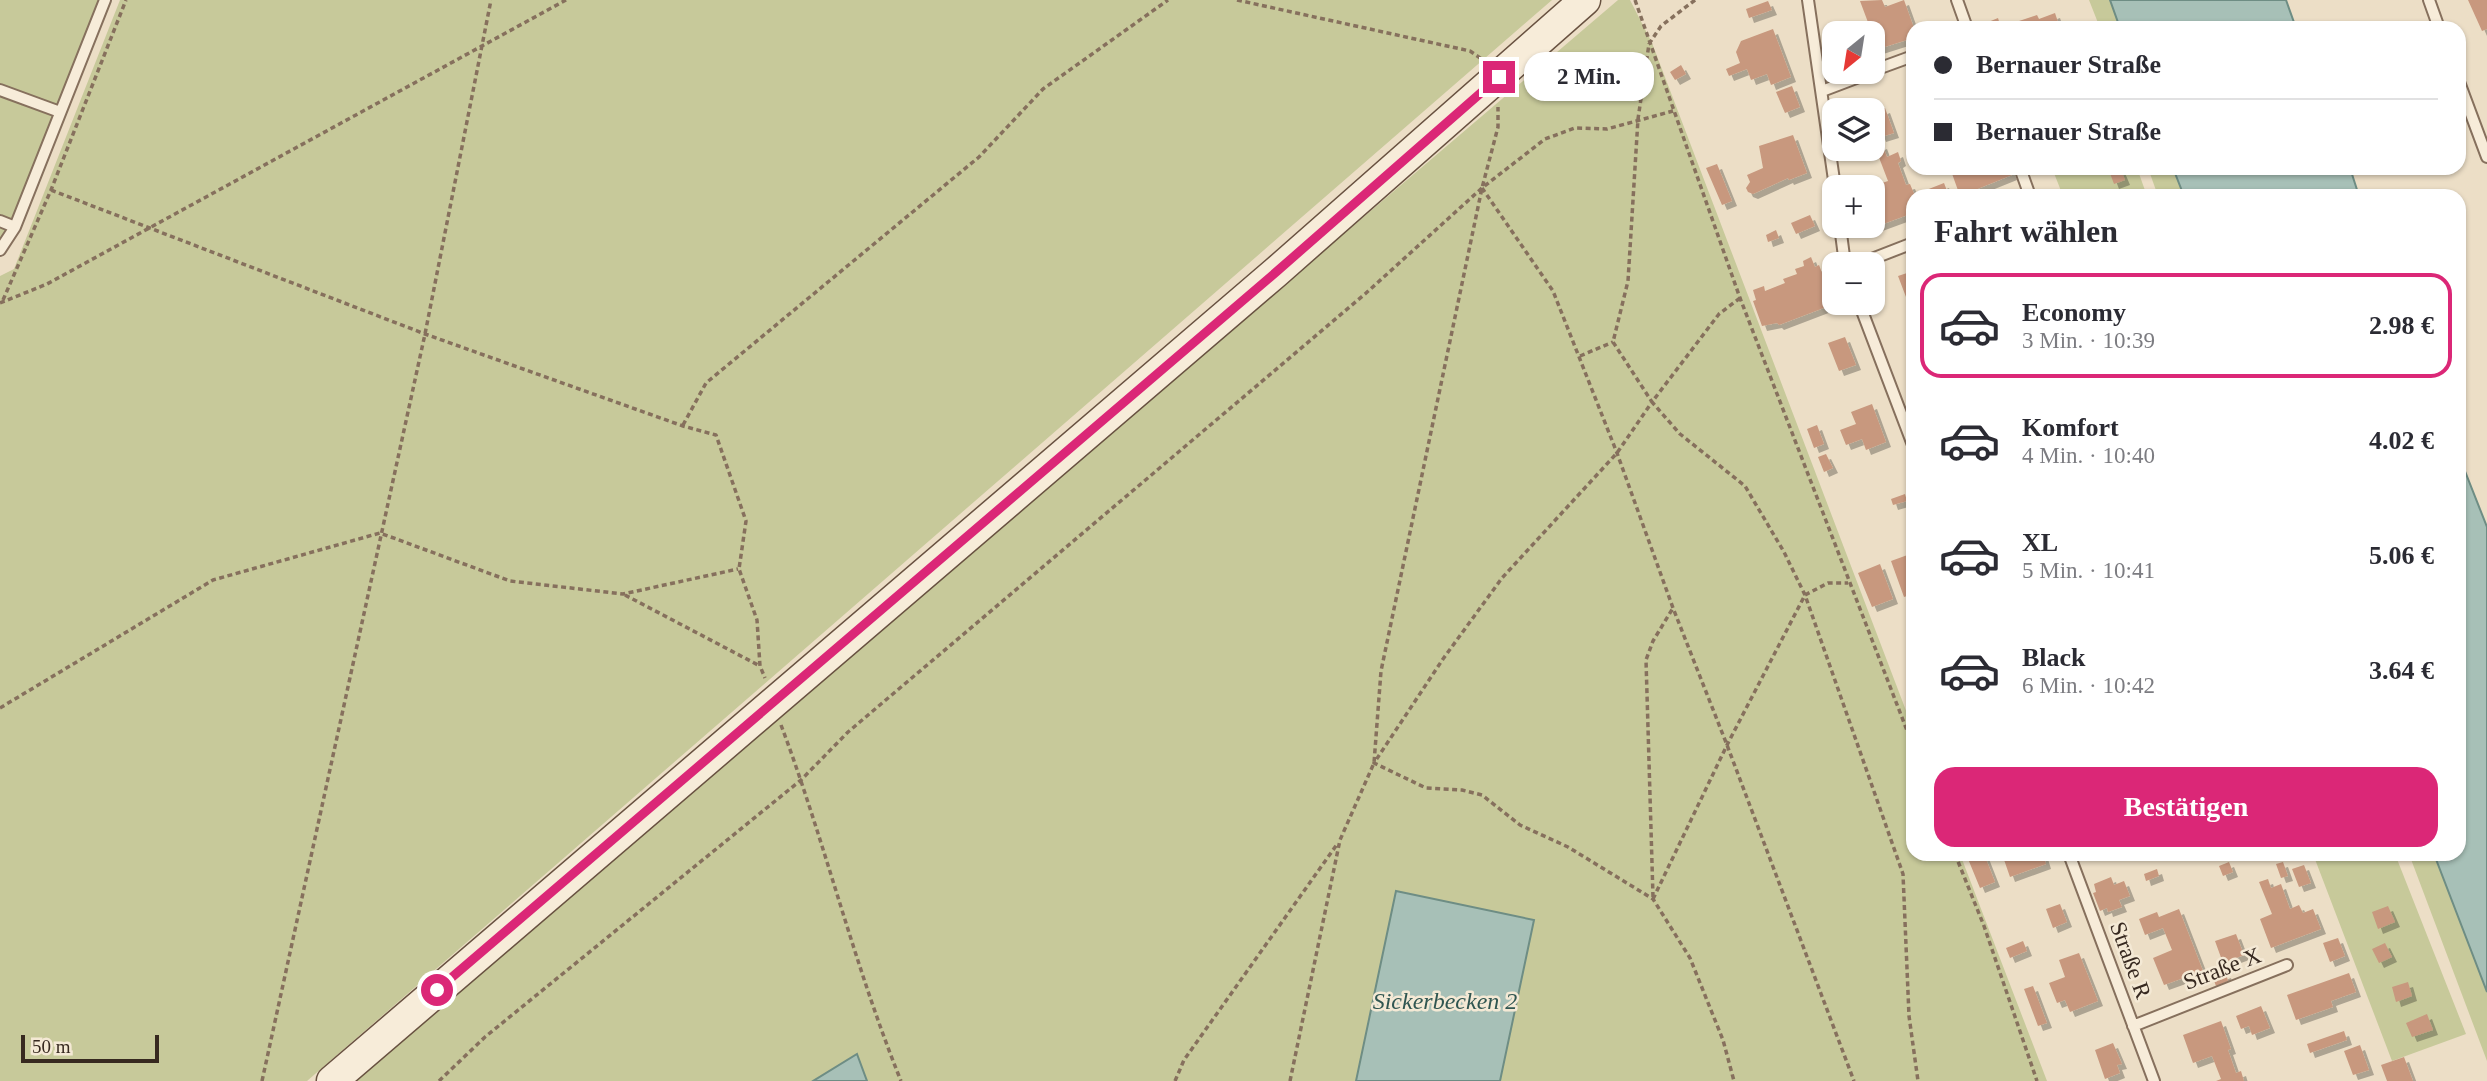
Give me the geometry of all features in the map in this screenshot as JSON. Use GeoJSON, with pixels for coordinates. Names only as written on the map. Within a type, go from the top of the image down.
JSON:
{"type":"FeatureCollection","features":[{"type":"Feature","properties":{"kind":"main road"},"geometry":{"type":"LineString","coordinates":[[332,1081],[1585,0]]}},
{"type":"Feature","properties":{"kind":"lane"},"geometry":{"type":"LineString","coordinates":[[0,250],[15,226],[105,0]]}},
{"type":"Feature","properties":{"kind":"lane"},"geometry":{"type":"LineString","coordinates":[[1808,0],[1833,175]]}},
{"type":"Feature","properties":{"kind":"lane"},"geometry":{"type":"LineString","coordinates":[[1957,0],[1964,21]]}},
{"type":"Feature","properties":{"kind":"lane"},"geometry":{"type":"LineString","coordinates":[[2429,0],[2436,21]]}},
{"type":"Feature","properties":{"kind":"lane"},"geometry":{"type":"LineString","coordinates":[[1885,67],[1906,59]]}},
{"type":"Feature","properties":{"kind":"lane"},"geometry":{"type":"LineString","coordinates":[[1822,91],[1840,84]]}},
{"type":"Feature","properties":{"kind":"lane"},"geometry":{"type":"LineString","coordinates":[[0,90],[60,112]]}},
{"type":"Feature","properties":{"kind":"lane"},"geometry":{"type":"LineString","coordinates":[[2466,101],[2487,157]]}},
{"type":"Feature","properties":{"kind":"lane"},"geometry":{"type":"LineString","coordinates":[[0,221],[15,226]]}},
{"type":"Feature","properties":{"kind":"lane"},"geometry":{"type":"LineString","coordinates":[[1885,254],[1906,246]]}},
{"type":"Feature","properties":{"kind":"lane"},"geometry":{"type":"LineString","coordinates":[[1864,315],[1906,427]]}},
{"type":"Feature","properties":{"kind":"lane","name":"Straße R"},"geometry":{"type":"LineString","coordinates":[[2072,861],[2154,1081]]}},
{"type":"Feature","properties":{"kind":"lane","name":"Straße X"},"geometry":{"type":"LineString","coordinates":[[2133,1026],[2287,965]]}},
{"type":"Feature","properties":{"kind":"path"},"geometry":{"type":"LineString","coordinates":[[2,302],[51,190],[126,0]]}},
{"type":"Feature","properties":{"kind":"path"},"geometry":{"type":"LineString","coordinates":[[262,1081],[425,334],[491,0]]}},
{"type":"Feature","properties":{"kind":"path"},"geometry":{"type":"LineString","coordinates":[[2,302],[47,284],[566,0]]}},
{"type":"Feature","properties":{"kind":"path"},"geometry":{"type":"LineString","coordinates":[[683,426],[706,383],[979,157],[1042,89],[1168,0]]}},
{"type":"Feature","properties":{"kind":"path"},"geometry":{"type":"LineString","coordinates":[[1237,0],[1470,51],[1480,57],[1498,98],[1497,127],[1381,671],[1374,764]]}},
{"type":"Feature","properties":{"kind":"path"},"geometry":{"type":"LineString","coordinates":[[1635,0],[1648,44],[1740,298],[1906,728]]}},
{"type":"Feature","properties":{"kind":"path"},"geometry":{"type":"LineString","coordinates":[[1695,0],[1661,26],[1648,44],[1638,119],[1628,281],[1613,342],[1652,402],[1680,434],[1745,486],[1784,552],[1805,595],[1903,874],[1909,1016],[1918,1081]]}},
{"type":"Feature","properties":{"kind":"path"},"geometry":{"type":"LineString","coordinates":[[439,1081],[485,1037],[801,780],[848,732],[1365,294],[1482,188],[1545,139],[1574,128],[1607,129],[1673,111]]}},
{"type":"Feature","properties":{"kind":"path"},"geometry":{"type":"LineString","coordinates":[[1482,188],[1553,291],[1617,453],[1673,608],[1854,1081]]}},
{"type":"Feature","properties":{"kind":"path"},"geometry":{"type":"LineString","coordinates":[[51,190],[425,334],[683,426],[716,435],[746,521],[739,569],[757,621],[760,666],[775,701],[880,1028],[901,1081]]}},
{"type":"Feature","properties":{"kind":"path"},"geometry":{"type":"LineString","coordinates":[[1175,1081],[1184,1060],[1340,840],[1374,764],[1443,659],[1503,578],[1617,453],[1719,314],[1740,298]]}},
{"type":"Feature","properties":{"kind":"path"},"geometry":{"type":"LineString","coordinates":[[1580,356],[1613,342]]}},
{"type":"Feature","properties":{"kind":"path"},"geometry":{"type":"LineString","coordinates":[[0,708],[213,580],[380,533],[510,581],[623,594],[739,569]]}},
{"type":"Feature","properties":{"kind":"path"},"geometry":{"type":"LineString","coordinates":[[1653,899],[1727,746],[1805,595],[1828,583],[1848,583]]}},
{"type":"Feature","properties":{"kind":"path"},"geometry":{"type":"LineString","coordinates":[[623,594],[760,666]]}},
{"type":"Feature","properties":{"kind":"path"},"geometry":{"type":"LineString","coordinates":[[1653,899],[1646,660],[1653,641],[1673,608]]}},
{"type":"Feature","properties":{"kind":"path"},"geometry":{"type":"LineString","coordinates":[[1374,764],[1426,788],[1462,790],[1482,795],[1520,825],[1568,847],[1653,899],[1690,958],[1723,1040],[1734,1081]]}},
{"type":"Feature","properties":{"kind":"path"},"geometry":{"type":"LineString","coordinates":[[1290,1081],[1340,840]]}},
{"type":"Feature","properties":{"kind":"path"},"geometry":{"type":"LineString","coordinates":[[1958,861],[1984,926],[2037,1081]]}},
{"type":"Feature","properties":{"kind":"green space"},"geometry":{"type":"Polygon","coordinates":[[[0,0],[99,0],[10,229],[0,242],[0,0]]]}},
{"type":"Feature","properties":{"kind":"green space"},"geometry":{"type":"Polygon","coordinates":[[[120,0],[1552,0],[307,1081],[0,1081],[0,276],[14,269],[120,0]]]}},
{"type":"Feature","properties":{"kind":"green space"},"geometry":{"type":"Polygon","coordinates":[[[1618,0],[1630,0],[1652,43],[1906,711],[1906,861],[1963,861],[2047,1081],[1500,1081],[1534,920],[1397,891],[1356,1081],[867,1081],[857,1055],[813,1081],[356,1081],[756,735],[1618,0]]]}},
{"type":"Feature","properties":{"kind":"green space"},"geometry":{"type":"Polygon","coordinates":[[[2089,0],[2110,0],[2118,21],[2097,21],[2089,0]]]}},
{"type":"Feature","properties":{"kind":"green space"},"geometry":{"type":"Polygon","coordinates":[[[2055,175],[2140,175],[2144,189],[2060,189],[2055,175]]]}},
{"type":"Feature","properties":{"kind":"green space"},"geometry":{"type":"Polygon","coordinates":[[[2150,175],[2176,175],[2181,189],[2156,189],[2150,175]]]}},
{"type":"Feature","properties":{"kind":"green space"},"geometry":{"type":"Polygon","coordinates":[[[2316,861],[2398,861],[2466,1034],[2392,1061],[2316,861]]]}},
{"type":"Feature","properties":{"kind":"green space"},"geometry":{"type":"Polygon","coordinates":[[[2412,861],[2437,861],[2487,992],[2487,1061],[2412,861]]]}},
{"type":"Feature","properties":{"kind":"water"},"geometry":{"type":"Polygon","coordinates":[[[2110,0],[2286,0],[2294,21],[2118,21],[2110,0]]]}},
{"type":"Feature","properties":{"kind":"water"},"geometry":{"type":"Polygon","coordinates":[[[2176,175],[2352,175],[2357,189],[2181,189],[2176,175]]]}},
{"type":"Feature","properties":{"kind":"water"},"geometry":{"type":"Polygon","coordinates":[[[2466,474],[2487,527],[2487,992],[2437,861],[2466,861],[2466,474]]]}},
{"type":"Feature","properties":{"kind":"water","name":"Sickerbecken 2"},"geometry":{"type":"Polygon","coordinates":[[[1396,891],[1534,920],[1500,1081],[1356,1081],[1396,891]]]}},
{"type":"Feature","properties":{"kind":"water"},"geometry":{"type":"Polygon","coordinates":[[[857,1054],[867,1081],[813,1081],[857,1054]]]}},
{"type":"Feature","properties":{"kind":"building"},"geometry":{"type":"Polygon","coordinates":[[[1882,0],[1885,7],[1904,0],[1912,21],[1906,21],[1906,40],[1885,47],[1885,21],[1868,21],[1860,1],[1882,0]]]}},
{"type":"Feature","properties":{"kind":"building"},"geometry":{"type":"Polygon","coordinates":[[[2468,0],[2487,0],[2487,29],[2482,31],[2468,0]]]}},
{"type":"Feature","properties":{"kind":"building"},"geometry":{"type":"Polygon","coordinates":[[[1768,1],[1772,10],[1749,18],[1746,9],[1768,1]]]}},
{"type":"Feature","properties":{"kind":"building"},"geometry":{"type":"Polygon","coordinates":[[[2055,13],[2058,21],[2019,21],[2037,15],[2039,19],[2055,13]]]}},
{"type":"Feature","properties":{"kind":"building"},"geometry":{"type":"Polygon","coordinates":[[[1773,29],[1791,77],[1771,85],[1767,74],[1751,80],[1747,69],[1729,76],[1726,69],[1740,63],[1736,52],[1741,41],[1773,29]]]}},
{"type":"Feature","properties":{"kind":"building"},"geometry":{"type":"Polygon","coordinates":[[[1681,65],[1686,74],[1675,80],[1670,72],[1681,65]]]}},
{"type":"Feature","properties":{"kind":"building"},"geometry":{"type":"Polygon","coordinates":[[[1792,86],[1800,107],[1785,113],[1776,92],[1792,86]]]}},
{"type":"Feature","properties":{"kind":"building"},"geometry":{"type":"Polygon","coordinates":[[[1885,108],[1894,133],[1885,136],[1885,108]]]}},
{"type":"Feature","properties":{"kind":"building"},"geometry":{"type":"Polygon","coordinates":[[[1793,135],[1807,173],[1789,180],[1788,178],[1753,194],[1748,192],[1746,188],[1750,182],[1747,175],[1763,168],[1759,146],[1793,135]]]}},
{"type":"Feature","properties":{"kind":"building"},"geometry":{"type":"Polygon","coordinates":[[[1885,152],[1887,157],[1898,152],[1901,161],[1898,163],[1906,185],[1910,184],[1912,189],[1906,189],[1906,216],[1885,223],[1885,182],[1888,181],[1880,161],[1885,161],[1885,152]]]}},
{"type":"Feature","properties":{"kind":"building"},"geometry":{"type":"Polygon","coordinates":[[[1717,164],[1732,201],[1722,205],[1706,168],[1717,164]]]}},
{"type":"Feature","properties":{"kind":"building"},"geometry":{"type":"Polygon","coordinates":[[[1952,175],[2012,175],[1977,189],[1958,189],[1952,175]]]}},
{"type":"Feature","properties":{"kind":"building"},"geometry":{"type":"Polygon","coordinates":[[[2111,175],[2123,175],[2125,180],[2114,184],[2111,175]]]}},
{"type":"Feature","properties":{"kind":"building"},"geometry":{"type":"Polygon","coordinates":[[[1944,183],[1946,189],[1929,189],[1944,183]]]}},
{"type":"Feature","properties":{"kind":"building"},"geometry":{"type":"Polygon","coordinates":[[[1810,215],[1815,226],[1796,234],[1791,223],[1810,215]]]}},
{"type":"Feature","properties":{"kind":"building"},"geometry":{"type":"Polygon","coordinates":[[[1776,230],[1779,238],[1768,242],[1766,235],[1776,230]]]}},
{"type":"Feature","properties":{"kind":"building"},"geometry":{"type":"Polygon","coordinates":[[[1811,257],[1815,267],[1819,265],[1822,273],[1822,309],[1779,325],[1777,323],[1762,326],[1753,301],[1756,300],[1753,290],[1764,286],[1765,291],[1785,283],[1783,279],[1797,274],[1795,269],[1804,266],[1803,261],[1811,257]]]}},
{"type":"Feature","properties":{"kind":"building"},"geometry":{"type":"Polygon","coordinates":[[[1906,273],[1906,297],[1898,276],[1906,273]]]}},
{"type":"Feature","properties":{"kind":"building"},"geometry":{"type":"Polygon","coordinates":[[[1845,337],[1856,365],[1839,371],[1828,343],[1845,337]]]}},
{"type":"Feature","properties":{"kind":"building"},"geometry":{"type":"Polygon","coordinates":[[[1872,404],[1886,442],[1866,450],[1862,439],[1846,445],[1840,430],[1856,424],[1851,412],[1872,404]]]}},
{"type":"Feature","properties":{"kind":"building"},"geometry":{"type":"Polygon","coordinates":[[[1817,425],[1824,444],[1814,448],[1807,429],[1817,425]]]}},
{"type":"Feature","properties":{"kind":"building"},"geometry":{"type":"Polygon","coordinates":[[[1826,454],[1833,468],[1824,472],[1818,457],[1826,454]]]}},
{"type":"Feature","properties":{"kind":"building"},"geometry":{"type":"Polygon","coordinates":[[[1905,494],[1906,501],[1893,505],[1891,499],[1905,494]]]}},
{"type":"Feature","properties":{"kind":"building"},"geometry":{"type":"Polygon","coordinates":[[[1906,556],[1906,596],[1904,597],[1891,561],[1906,556]]]}},
{"type":"Feature","properties":{"kind":"building"},"geometry":{"type":"Polygon","coordinates":[[[1880,564],[1893,599],[1872,607],[1858,573],[1880,564]]]}},
{"type":"Feature","properties":{"kind":"building"},"geometry":{"type":"Polygon","coordinates":[[[1969,861],[1987,861],[1995,882],[1980,888],[1969,861]]]}},
{"type":"Feature","properties":{"kind":"building"},"geometry":{"type":"Polygon","coordinates":[[[2004,861],[2045,861],[2046,864],[2010,877],[2004,861]]]}},
{"type":"Feature","properties":{"kind":"building"},"geometry":{"type":"Polygon","coordinates":[[[2229,862],[2233,872],[2223,876],[2219,866],[2229,862]]]}},
{"type":"Feature","properties":{"kind":"building"},"geometry":{"type":"Polygon","coordinates":[[[2283,862],[2288,876],[2281,878],[2276,864],[2283,862]]]}},
{"type":"Feature","properties":{"kind":"building"},"geometry":{"type":"Polygon","coordinates":[[[2304,865],[2311,883],[2299,887],[2292,869],[2304,865]]]}},
{"type":"Feature","properties":{"kind":"building"},"geometry":{"type":"Polygon","coordinates":[[[2157,869],[2159,876],[2146,881],[2144,874],[2157,869]]]}},
{"type":"Feature","properties":{"kind":"building"},"geometry":{"type":"Polygon","coordinates":[[[2111,877],[2114,885],[2124,881],[2130,896],[2119,900],[2122,907],[2108,912],[2107,908],[2100,911],[2093,893],[2096,892],[2094,884],[2111,877]]]}},
{"type":"Feature","properties":{"kind":"building"},"geometry":{"type":"Polygon","coordinates":[[[2268,879],[2271,888],[2281,884],[2290,909],[2299,905],[2303,913],[2313,909],[2321,929],[2271,948],[2260,919],[2272,914],[2259,882],[2268,879]]]}},
{"type":"Feature","properties":{"kind":"building"},"geometry":{"type":"Polygon","coordinates":[[[2060,904],[2067,922],[2053,928],[2046,909],[2060,904]]]}},
{"type":"Feature","properties":{"kind":"building"},"geometry":{"type":"Polygon","coordinates":[[[2388,906],[2395,922],[2378,929],[2372,912],[2388,906]]]}},
{"type":"Feature","properties":{"kind":"building"},"geometry":{"type":"Polygon","coordinates":[[[2179,909],[2203,971],[2164,985],[2153,958],[2172,950],[2163,928],[2145,935],[2139,919],[2157,912],[2159,917],[2179,909]]]}},
{"type":"Feature","properties":{"kind":"building"},"geometry":{"type":"Polygon","coordinates":[[[2236,934],[2244,955],[2223,963],[2215,941],[2236,934]]]}},
{"type":"Feature","properties":{"kind":"building"},"geometry":{"type":"Polygon","coordinates":[[[2338,938],[2345,956],[2330,962],[2323,943],[2338,938]]]}},
{"type":"Feature","properties":{"kind":"building"},"geometry":{"type":"Polygon","coordinates":[[[2023,941],[2027,951],[2010,958],[2006,948],[2023,941]]]}},
{"type":"Feature","properties":{"kind":"building"},"geometry":{"type":"Polygon","coordinates":[[[2385,943],[2392,957],[2379,963],[2372,949],[2385,943]]]}},
{"type":"Feature","properties":{"kind":"building"},"geometry":{"type":"Polygon","coordinates":[[[2079,953],[2098,1001],[2070,1012],[2065,1000],[2057,1003],[2049,983],[2065,977],[2059,960],[2079,953]]]}},
{"type":"Feature","properties":{"kind":"building"},"geometry":{"type":"Polygon","coordinates":[[[2226,973],[2228,981],[2216,986],[2213,978],[2226,973]]]}},
{"type":"Feature","properties":{"kind":"building"},"geometry":{"type":"Polygon","coordinates":[[[2349,973],[2356,992],[2331,1001],[2333,1007],[2296,1020],[2287,995],[2349,973]]]}},
{"type":"Feature","properties":{"kind":"building"},"geometry":{"type":"Polygon","coordinates":[[[2408,982],[2412,996],[2396,1002],[2392,987],[2408,982]]]}},
{"type":"Feature","properties":{"kind":"building"},"geometry":{"type":"Polygon","coordinates":[[[2033,986],[2047,1023],[2038,1026],[2024,989],[2033,986]]]}},
{"type":"Feature","properties":{"kind":"building"},"geometry":{"type":"Polygon","coordinates":[[[2261,1006],[2270,1028],[2252,1035],[2249,1026],[2241,1029],[2236,1016],[2261,1006]]]}},
{"type":"Feature","properties":{"kind":"building"},"geometry":{"type":"Polygon","coordinates":[[[2427,1014],[2433,1030],[2412,1037],[2406,1023],[2427,1014]]]}},
{"type":"Feature","properties":{"kind":"building"},"geometry":{"type":"Polygon","coordinates":[[[2221,1021],[2236,1073],[2241,1071],[2244,1081],[2216,1081],[2221,1079],[2212,1056],[2193,1063],[2183,1035],[2221,1021]]]}},
{"type":"Feature","properties":{"kind":"building"},"geometry":{"type":"Polygon","coordinates":[[[2344,1031],[2347,1040],[2310,1053],[2307,1044],[2344,1031]]]}},
{"type":"Feature","properties":{"kind":"building"},"geometry":{"type":"Polygon","coordinates":[[[2113,1043],[2122,1064],[2117,1065],[2120,1073],[2105,1079],[2095,1050],[2113,1043]]]}},
{"type":"Feature","properties":{"kind":"building"},"geometry":{"type":"Polygon","coordinates":[[[2360,1045],[2369,1070],[2353,1075],[2344,1051],[2360,1045]]]}},
{"type":"Feature","properties":{"kind":"building"},"geometry":{"type":"Polygon","coordinates":[[[2404,1057],[2413,1081],[2387,1081],[2381,1065],[2404,1057]]]}},
{"type":"Feature","properties":{"kind":"route"},"geometry":{"type":"LineString","coordinates":[[437,990],[1275,273],[1499,77]]}}]}
